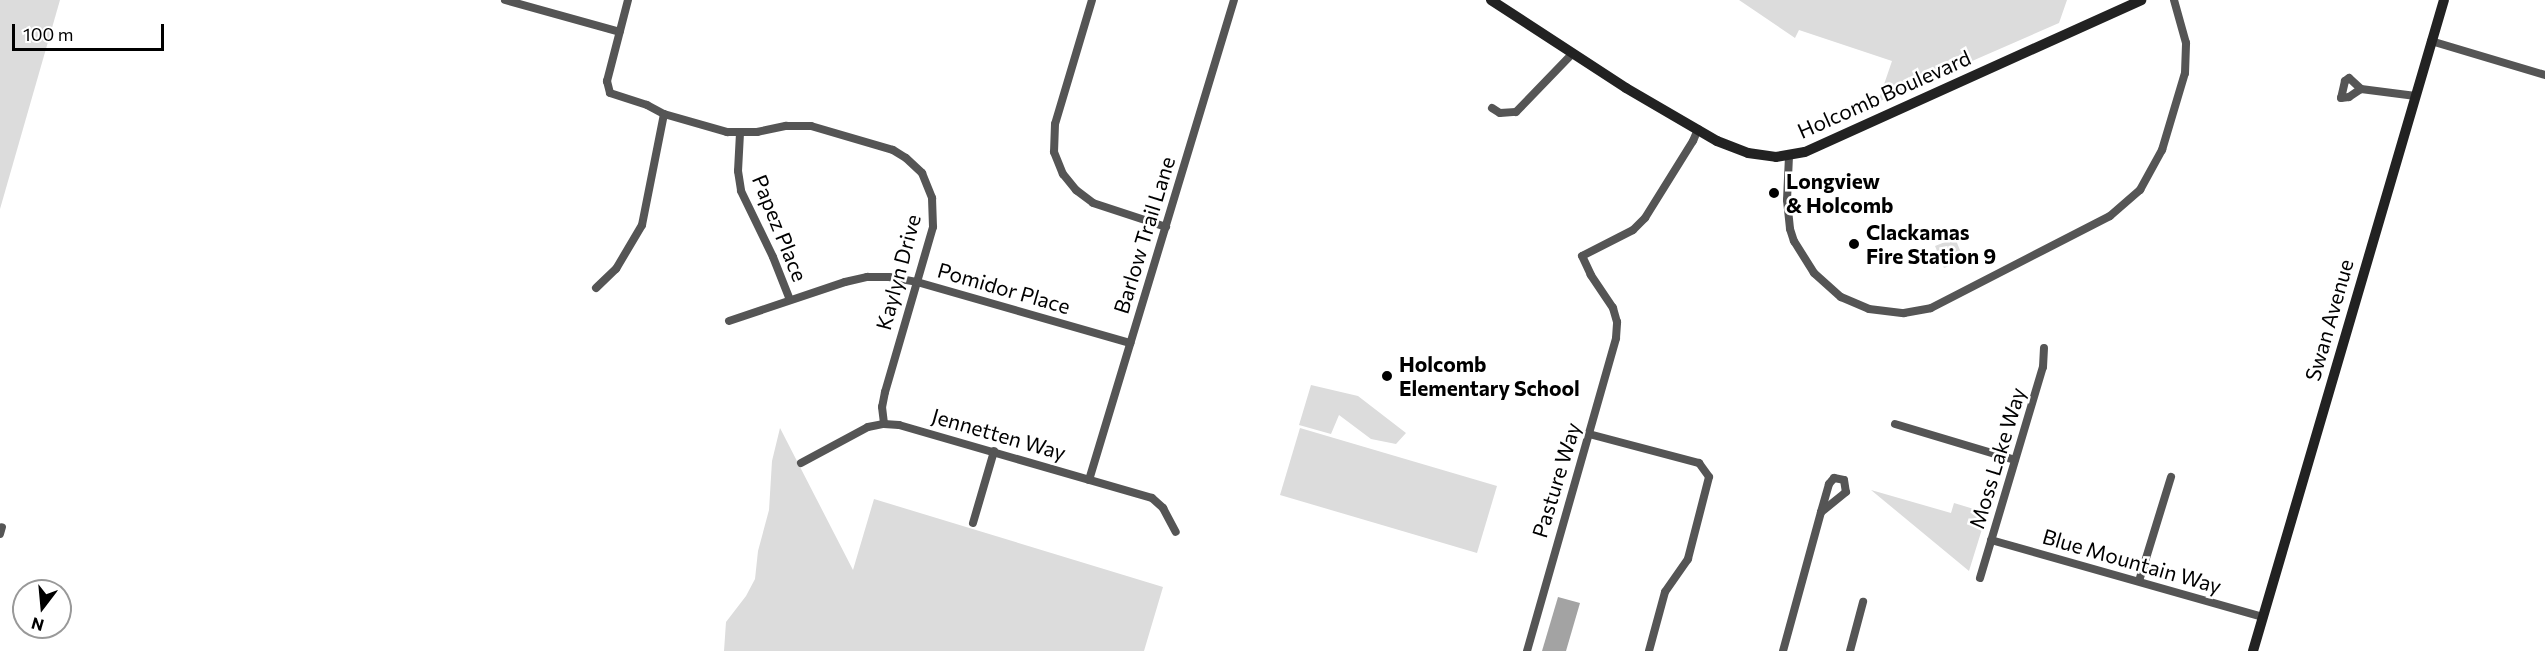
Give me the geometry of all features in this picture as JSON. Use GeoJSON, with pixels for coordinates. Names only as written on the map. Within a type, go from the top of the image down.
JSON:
{"type":"FeatureCollection","features":[{"type":"Feature","properties":{"kind":"street"},"geometry":{"type":"LineString","coordinates":[[505,0],[620,32],[628,0]]}},
{"type":"Feature","properties":{"kind":"street"},"geometry":{"type":"LineString","coordinates":[[1092,0],[1055,124],[1054,152],[1063,174],[1076,190],[1093,203],[1166,227]]}},
{"type":"Feature","properties":{"kind":"street","name":"Barlow Trail Lane"},"geometry":{"type":"LineString","coordinates":[[1089,480],[1234,0]]}},
{"type":"Feature","properties":{"kind":"street","name":"Holcomb Boulevard"},"geometry":{"type":"LineString","coordinates":[[1491,0],[1572,54],[1723,144],[1748,153],[1789,156],[1826,142],[2141,0]]}},
{"type":"Feature","properties":{"kind":"street"},"geometry":{"type":"LineString","coordinates":[[1789,156],[1787,200],[1790,229],[1794,242],[1815,273],[1841,297],[1869,309],[1904,313],[1931,308],[2110,216],[2140,190],[2162,150],[2185,73],[2186,44],[2174,0]]}},
{"type":"Feature","properties":{"kind":"street","name":"Swan Avenue"},"geometry":{"type":"LineString","coordinates":[[2253,651],[2444,0]]}},
{"type":"Feature","properties":{"kind":"street","name":"Kaylyn Drive"},"geometry":{"type":"LineString","coordinates":[[620,32],[606,85],[610,93],[647,105],[664,114],[740,133],[786,126],[811,126],[892,150],[915,165],[929,186],[934,213],[933,227],[885,392],[882,407],[884,424]]}},
{"type":"Feature","properties":{"kind":"street"},"geometry":{"type":"LineString","coordinates":[[2431,41],[2545,75]]}},
{"type":"Feature","properties":{"kind":"street"},"geometry":{"type":"LineString","coordinates":[[1492,108],[1500,113],[1516,112],[1572,54]]}},
{"type":"Feature","properties":{"kind":"street"},"geometry":{"type":"LineString","coordinates":[[2361,89],[2416,96]]}},
{"type":"Feature","properties":{"kind":"street"},"geometry":{"type":"LineString","coordinates":[[596,288],[616,269],[642,225],[664,114]]}},
{"type":"Feature","properties":{"kind":"street","name":"Pasture Way"},"geometry":{"type":"LineString","coordinates":[[1527,651],[1616,338],[1617,322],[1610,301],[1591,275],[1582,256],[1625,234],[1644,218],[1693,141],[1698,129]]}},
{"type":"Feature","properties":{"kind":"street","name":"Papez Place"},"geometry":{"type":"LineString","coordinates":[[740,133],[738,171],[741,191],[773,257],[790,300]]}},
{"type":"Feature","properties":{"kind":"street","name":"Pomidor Place"},"geometry":{"type":"LineString","coordinates":[[729,321],[867,277],[917,282],[1130,344]]}},
{"type":"Feature","properties":{"kind":"street","name":"Moss Lake Way"},"geometry":{"type":"LineString","coordinates":[[1980,578],[2043,367],[2044,348]]}},
{"type":"Feature","properties":{"kind":"street","name":"Jennetten Way"},"geometry":{"type":"LineString","coordinates":[[801,463],[868,428],[884,424],[914,428],[1152,498],[1163,508],[1176,531]]}},
{"type":"Feature","properties":{"kind":"street"},"geometry":{"type":"LineString","coordinates":[[1895,424],[2015,460]]}},
{"type":"Feature","properties":{"kind":"street"},"geometry":{"type":"LineString","coordinates":[[1589,434],[1699,463],[1709,477],[1688,559],[1665,592],[1649,651]]}},
{"type":"Feature","properties":{"kind":"street"},"geometry":{"type":"LineString","coordinates":[[973,523],[994,451]]}},
{"type":"Feature","properties":{"kind":"street"},"geometry":{"type":"LineString","coordinates":[[2139,581],[2171,477]]}},
{"type":"Feature","properties":{"kind":"street"},"geometry":{"type":"LineString","coordinates":[[1783,651],[1821,512]]}},
{"type":"Feature","properties":{"kind":"street","name":"Blue Mountain Way"},"geometry":{"type":"LineString","coordinates":[[1991,540],[2263,617]]}},
{"type":"Feature","properties":{"kind":"street"},"geometry":{"type":"LineString","coordinates":[[1850,651],[1863,602]]}},
{"type":"Feature","properties":{"kind":"shaded area"},"geometry":{"type":"Polygon","coordinates":[[[0,0],[60,0],[0,209],[0,0]]]}},
{"type":"Feature","properties":{"kind":"shaded area"},"geometry":{"type":"Polygon","coordinates":[[[1739,0],[2067,0],[2059,23],[1878,102],[1892,61],[1799,30],[1795,38],[1739,0]]]}},
{"type":"Feature","properties":{"kind":"shaded area"},"geometry":{"type":"Polygon","coordinates":[[[1955,238],[1964,260],[1944,268],[1935,246],[1955,238]]]}},
{"type":"Feature","properties":{"kind":"shaded area"},"geometry":{"type":"Polygon","coordinates":[[[1311,385],[1358,396],[1406,433],[1396,444],[1371,439],[1339,415],[1331,434],[1299,425],[1311,385]]]}},
{"type":"Feature","properties":{"kind":"shaded area"},"geometry":{"type":"Polygon","coordinates":[[[780,428],[853,570],[874,499],[1163,587],[1144,651],[724,651],[726,622],[746,596],[755,579],[758,551],[769,510],[772,461],[780,428]]]}},
{"type":"Feature","properties":{"kind":"shaded area"},"geometry":{"type":"Polygon","coordinates":[[[1300,428],[1497,486],[1477,553],[1280,495],[1300,428]]]}},
{"type":"Feature","properties":{"kind":"shaded area"},"geometry":{"type":"Polygon","coordinates":[[[1871,490],[1951,513],[1954,503],[1987,513],[1969,571],[1871,490]]]}},
{"type":"Feature","properties":{"kind":"shaded area"},"geometry":{"type":"Polygon","coordinates":[[[1558,597],[1580,603],[1566,651],[1542,651],[1558,597]]]}},
{"type":"Feature","properties":{"kind":"place","name":"Longview & Holcomb"},"geometry":{"type":"Point","coordinates":[1774,193]}},
{"type":"Feature","properties":{"kind":"place","name":"Clackamas Fire Station 9"},"geometry":{"type":"Point","coordinates":[1854,244]}},
{"type":"Feature","properties":{"kind":"place","name":"Holcomb Elementary School"},"geometry":{"type":"Point","coordinates":[1387,376]}}]}
